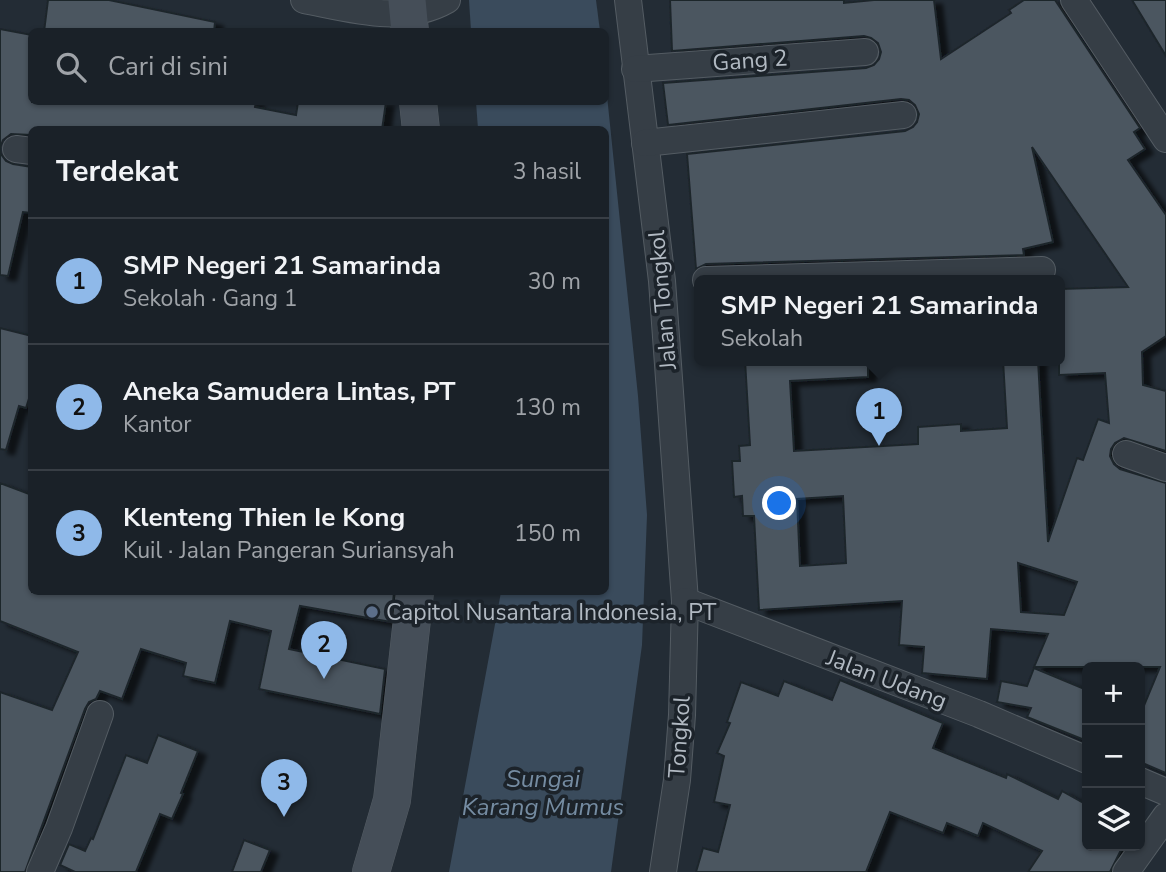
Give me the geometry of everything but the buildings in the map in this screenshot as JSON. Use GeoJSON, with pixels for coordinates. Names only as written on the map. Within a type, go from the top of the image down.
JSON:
{"type":"FeatureCollection","features":[{"type":"Feature","properties":{"kind":"main road"},"geometry":{"type":"LineString","coordinates":[[418,105],[421,126]]}},
{"type":"Feature","properties":{"kind":"main road"},"geometry":{"type":"LineString","coordinates":[[372,872],[392,800],[415,595]]}},
{"type":"Feature","properties":{"kind":"street"},"geometry":{"type":"LineString","coordinates":[[304,0],[362,11],[408,15],[447,0]]}},
{"type":"Feature","properties":{"kind":"street","name":"Jalan Tongkol"},"geometry":{"type":"LineString","coordinates":[[628,0],[662,281],[685,601]]}},
{"type":"Feature","properties":{"kind":"street"},"geometry":{"type":"LineString","coordinates":[[1074,0],[1166,139]]}},
{"type":"Feature","properties":{"kind":"street","name":"Gang 2"},"geometry":{"type":"LineString","coordinates":[[635,69],[865,52]]}},
{"type":"Feature","properties":{"kind":"street"},"geometry":{"type":"LineString","coordinates":[[645,144],[903,115]]}},
{"type":"Feature","properties":{"kind":"street"},"geometry":{"type":"LineString","coordinates":[[874,275],[1042,270]]}},
{"type":"Feature","properties":{"kind":"street"},"geometry":{"type":"LineString","coordinates":[[662,281],[694,280]]}},
{"type":"Feature","properties":{"kind":"street"},"geometry":{"type":"LineString","coordinates":[[1126,454],[1166,468]]}},
{"type":"Feature","properties":{"kind":"street","name":"Jalan Udang"},"geometry":{"type":"LineString","coordinates":[[685,601],[979,714],[1082,758]]}},
{"type":"Feature","properties":{"kind":"street","name":"Tongkol"},"geometry":{"type":"LineString","coordinates":[[663,872],[678,767],[685,601]]}},
{"type":"Feature","properties":{"kind":"street"},"geometry":{"type":"LineString","coordinates":[[40,872],[60,828],[100,714]]}},
{"type":"Feature","properties":{"kind":"street"},"geometry":{"type":"LineString","coordinates":[[1145,783],[1166,792]]}},
{"type":"Feature","properties":{"kind":"street"},"geometry":{"type":"LineString","coordinates":[[1126,872],[1166,816]]}},
{"type":"Feature","properties":{"kind":"water"},"geometry":{"type":"Polygon","coordinates":[[[469,0],[596,0],[600,28],[471,28],[469,0]]]}},
{"type":"Feature","properties":{"kind":"water","name":"Sungai Karang Mumus"},"geometry":{"type":"Polygon","coordinates":[[[476,105],[608,105],[638,396],[647,515],[642,645],[611,872],[449,872],[500,595],[609,595],[609,126],[478,126],[476,105]]]}},
{"type":"Feature","properties":{"kind":"place","name":"SMP Negeri 21 Samarinda"},"geometry":{"type":"Point","coordinates":[879,446]}},
{"type":"Feature","properties":{"kind":"place","name":"Capitol Nusantara Indonesia, PT"},"geometry":{"type":"Point","coordinates":[372,612]}},
{"type":"Feature","properties":{"kind":"place","name":"Aneka Samudera Lintas, PT"},"geometry":{"type":"Point","coordinates":[324,679]}},
{"type":"Feature","properties":{"kind":"place","name":"Klenteng Thien Ie Kong"},"geometry":{"type":"Point","coordinates":[284,817]}}]}
